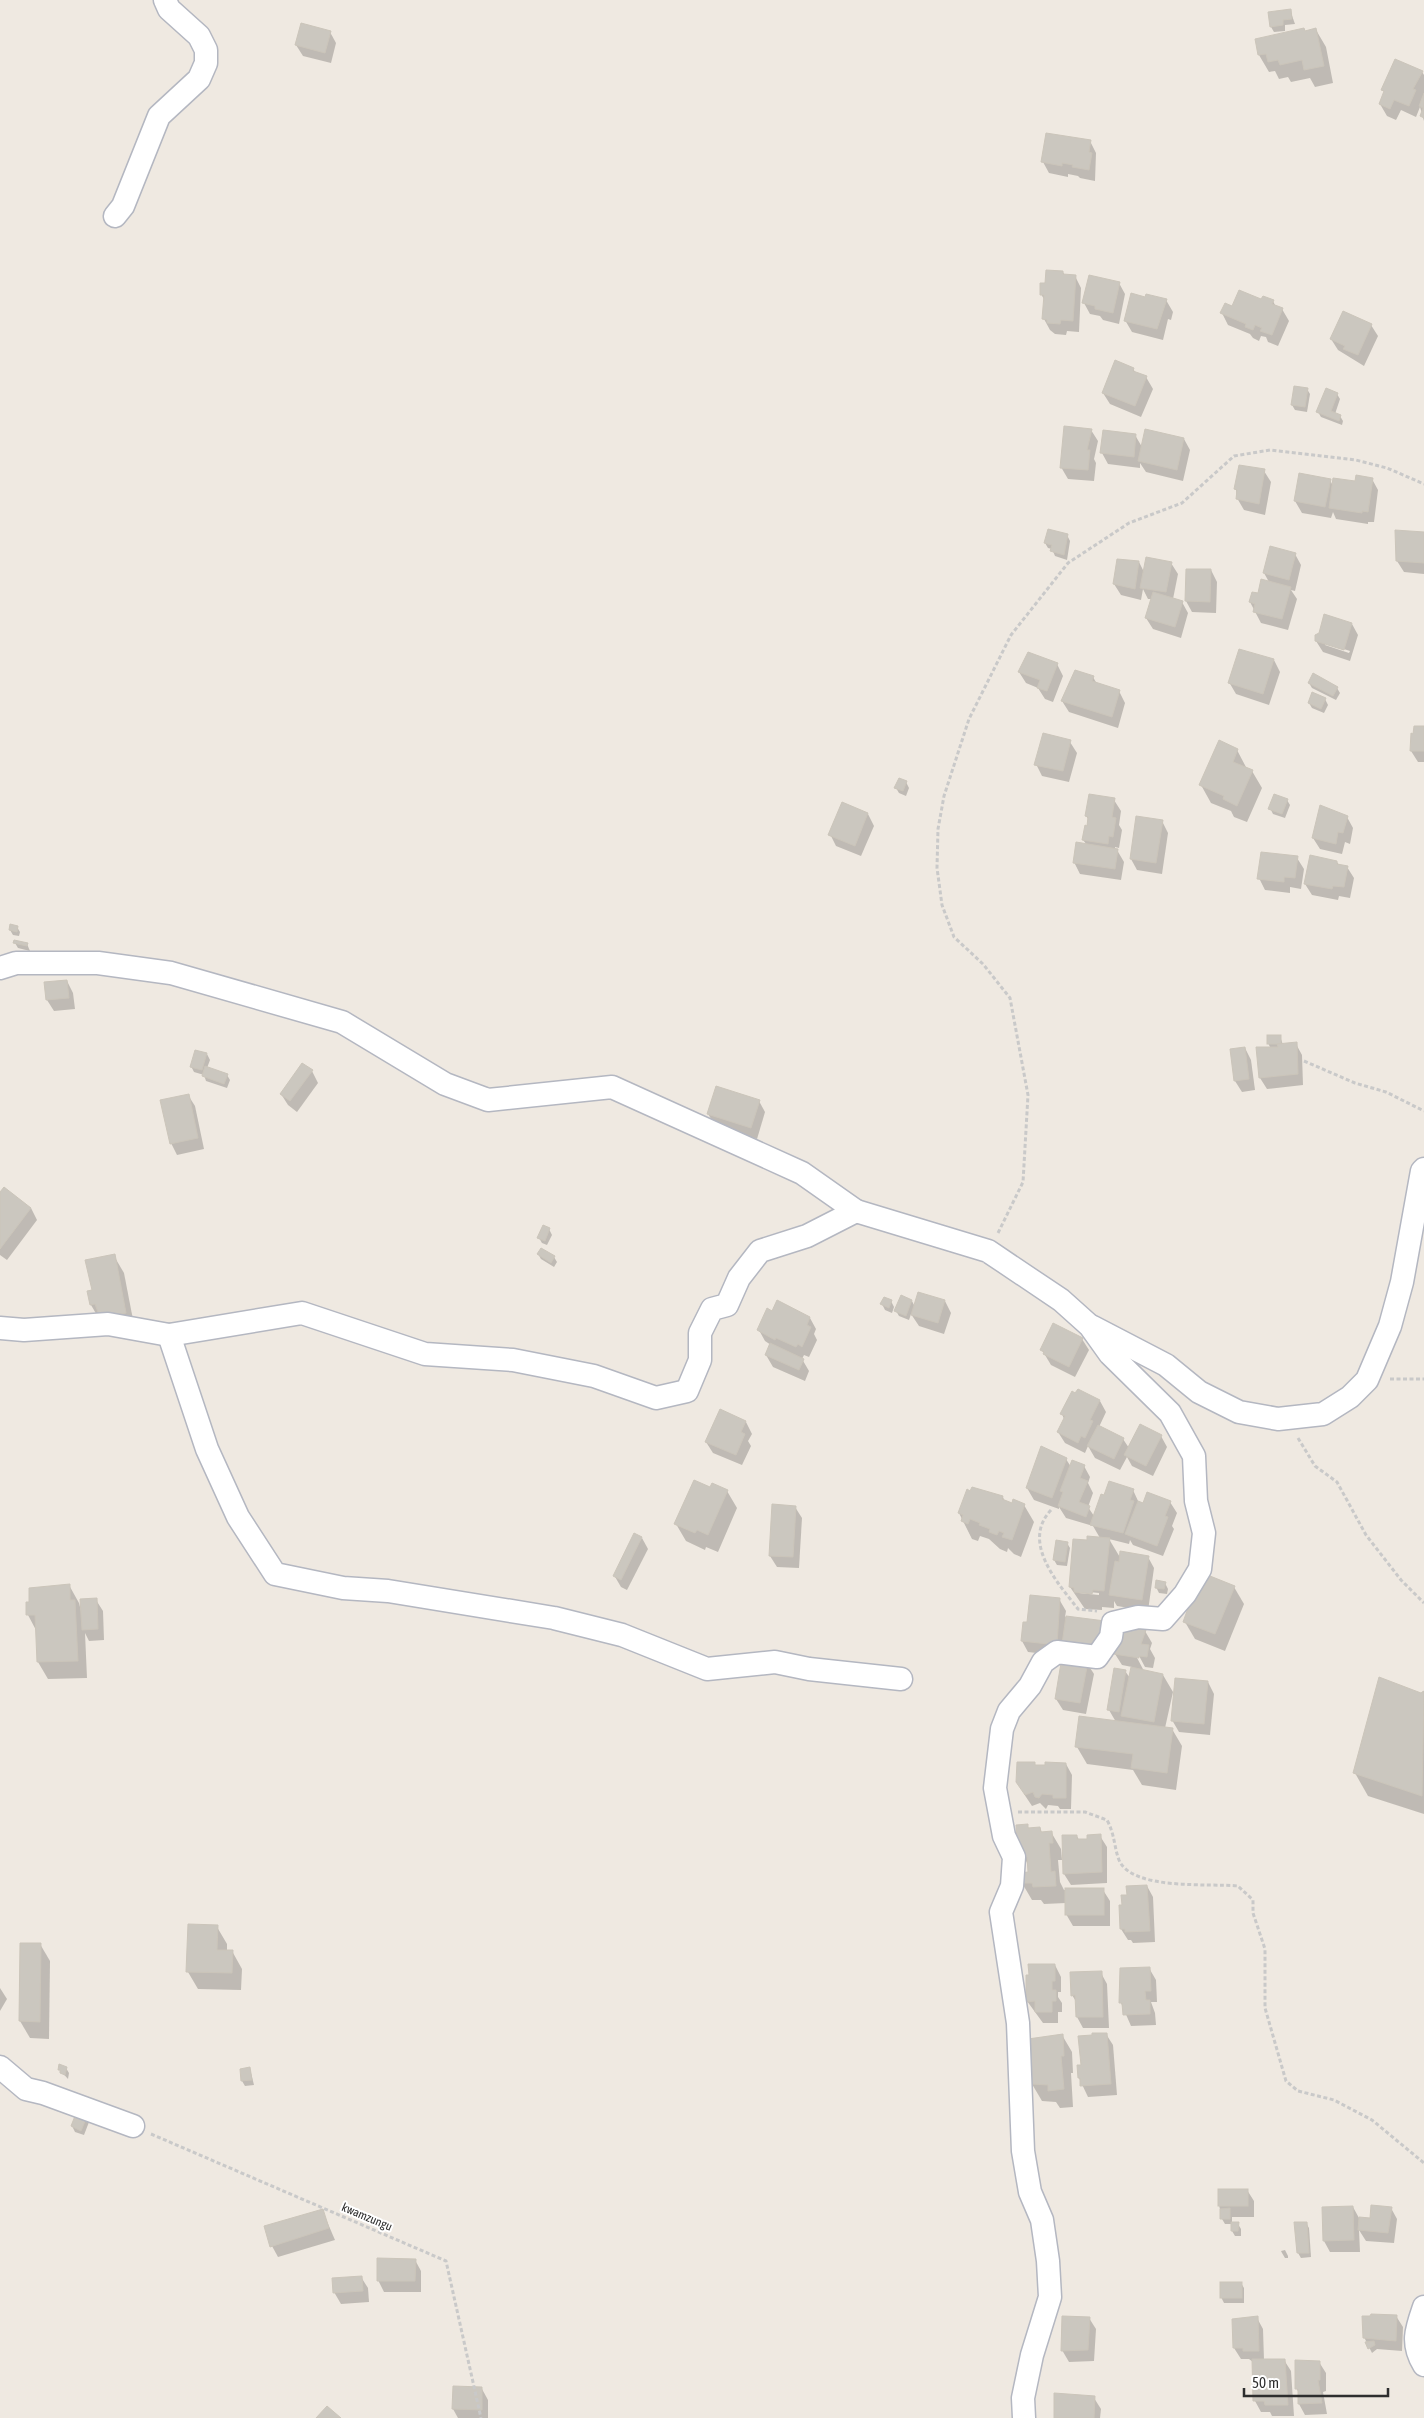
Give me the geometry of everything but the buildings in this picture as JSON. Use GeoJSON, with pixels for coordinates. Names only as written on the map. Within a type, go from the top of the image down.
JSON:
{"type":"FeatureCollection","features":[{"type":"Feature","properties":{"kind":"street"},"geometry":{"type":"LineString","coordinates":[[116,216],[123,206],[159,116],[199,79],[206,62],[206,50],[199,36],[169,9],[165,0]]}},
{"type":"Feature","properties":{"kind":"street"},"geometry":{"type":"LineString","coordinates":[[0,968],[16,963],[98,963],[171,973],[342,1022],[445,1084],[488,1100],[612,1087],[802,1173],[856,1211],[988,1251],[1061,1300],[1090,1326],[1110,1354],[1170,1413],[1194,1456],[1196,1501],[1204,1533],[1200,1569],[1185,1594],[1162,1619],[1138,1617],[1113,1623],[1110,1637],[1097,1657],[1057,1652],[1043,1662],[1030,1686],[1009,1711],[1002,1729],[995,1788],[1004,1836],[1014,1857],[1012,1886],[1001,1912],[1018,2023],[1023,2151],[1030,2192],[1042,2220],[1048,2261],[1050,2296],[1032,2356],[1023,2398],[1024,2418]]}},
{"type":"Feature","properties":{"kind":"street"},"geometry":{"type":"LineString","coordinates":[[1090,1326],[1166,1365],[1199,1392],[1239,1412],[1278,1419],[1322,1414],[1350,1397],[1367,1380],[1390,1326],[1402,1282],[1422,1171],[1424,1169]]}},
{"type":"Feature","properties":{"kind":"street"},"geometry":{"type":"LineString","coordinates":[[0,1328],[24,1330],[108,1324],[169,1335],[302,1313],[425,1354],[512,1360],[594,1376],[656,1398],[687,1391],[700,1360],[700,1333],[712,1309],[727,1305],[739,1278],[760,1251],[807,1236],[856,1211]]}},
{"type":"Feature","properties":{"kind":"street"},"geometry":{"type":"LineString","coordinates":[[169,1335],[207,1449],[238,1517],[276,1574],[343,1588],[388,1591],[554,1618],[622,1635],[707,1669],[775,1662],[809,1669],[901,1679]]}},
{"type":"Feature","properties":{"kind":"street"},"geometry":{"type":"LineString","coordinates":[[0,2067],[26,2089],[43,2093],[132,2126]]}},
{"type":"Feature","properties":{"kind":"street"},"geometry":{"type":"LineString","coordinates":[[1424,2307],[1417,2327],[1416,2352],[1424,2365]]}},
{"type":"Feature","properties":{"kind":"path"},"geometry":{"type":"LineString","coordinates":[[988,1251],[1023,1182],[1028,1094],[1010,998],[982,964],[954,938],[942,905],[936,868],[938,829],[944,796],[969,719],[1011,635],[1068,564],[1129,523],[1182,503],[1234,456],[1270,450],[1356,460],[1387,468],[1424,484]]}},
{"type":"Feature","properties":{"kind":"path"},"geometry":{"type":"LineString","coordinates":[[1304,1061],[1355,1083],[1386,1092],[1424,1112]]}},
{"type":"Feature","properties":{"kind":"path"},"geometry":{"type":"LineString","coordinates":[[1367,1380],[1424,1379]]}},
{"type":"Feature","properties":{"kind":"path"},"geometry":{"type":"LineString","coordinates":[[1278,1419],[1295,1433],[1315,1466],[1337,1482],[1366,1535],[1401,1580],[1424,1603]]}},
{"type":"Feature","properties":{"kind":"path"},"geometry":{"type":"LineString","coordinates":[[1051,1510],[1042,1520],[1039,1543],[1046,1563],[1078,1609],[1102,1610]]}},
{"type":"Feature","properties":{"kind":"path"},"geometry":{"type":"LineString","coordinates":[[1000,1813],[1086,1812],[1096,1815],[1107,1820],[1114,1834],[1119,1860],[1127,1872],[1145,1878],[1178,1884],[1238,1886],[1253,1900],[1253,1913],[1265,1949],[1265,2008],[1286,2081],[1298,2091],[1334,2100],[1372,2120],[1424,2163]]}},
{"type":"Feature","properties":{"kind":"path","name":"kwamzungu"},"geometry":{"type":"LineString","coordinates":[[132,2126],[446,2261],[481,2418]]}}]}
